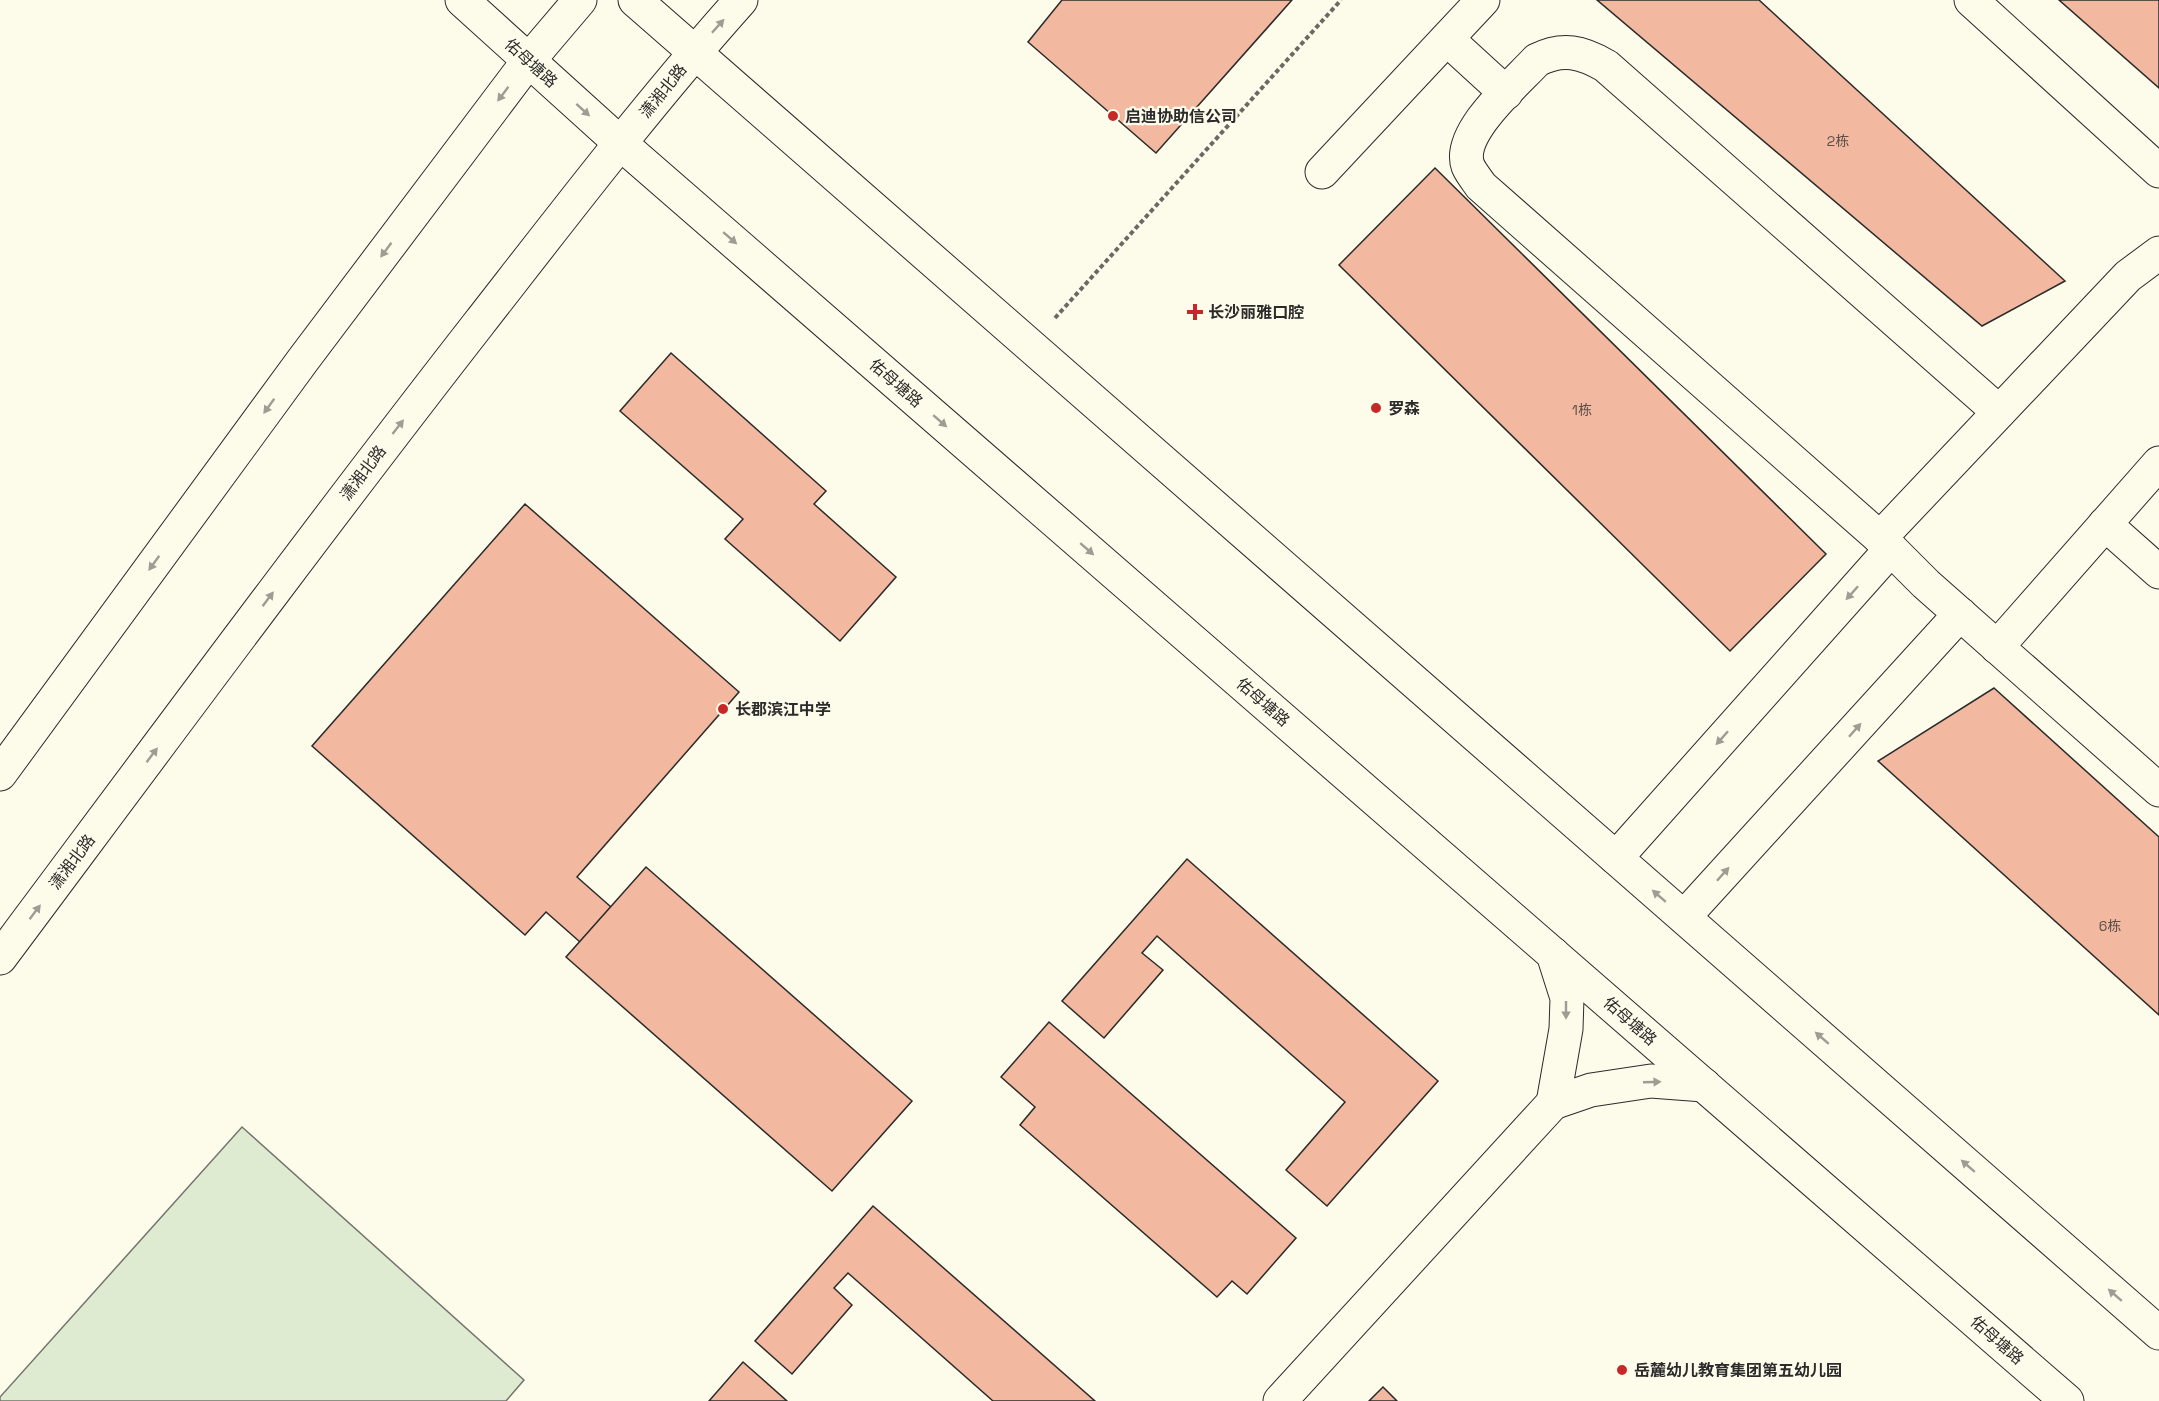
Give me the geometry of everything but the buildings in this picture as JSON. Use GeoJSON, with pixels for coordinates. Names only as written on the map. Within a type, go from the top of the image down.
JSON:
{"type":"FeatureCollection","features":[{"type":"Feature","properties":{"kind":"main road","name":"佑母塘路"},"geometry":{"type":"LineString","coordinates":[[462,0],[620,143],[2067,1401]]}},
{"type":"Feature","properties":{"kind":"main road"},"geometry":{"type":"LineString","coordinates":[[0,774],[303,360],[529,60],[580,0]]}},
{"type":"Feature","properties":{"kind":"main road"},"geometry":{"type":"LineString","coordinates":[[635,0],[2159,1333]]}},
{"type":"Feature","properties":{"kind":"main road","name":"潇湘北路"},"geometry":{"type":"LineString","coordinates":[[0,958],[370,462],[620,143],[741,0]]}},
{"type":"Feature","properties":{"kind":"main road"},"geometry":{"type":"LineString","coordinates":[[1322,172],[1483,0]]}},
{"type":"Feature","properties":{"kind":"main road"},"geometry":{"type":"LineString","coordinates":[[1971,0],[2159,171]]}},
{"type":"Feature","properties":{"kind":"main road"},"geometry":{"type":"LineString","coordinates":[[1447,39],[1506,93]]}},
{"type":"Feature","properties":{"kind":"main road"},"geometry":{"type":"LineString","coordinates":[[1999,412],[1606,66],[1586,55],[1565,52],[1547,55],[1537,60],[1477,124],[1467,149],[1468,166],[1481,186],[1886,544],[1960,614],[2159,790]]}},
{"type":"Feature","properties":{"kind":"main road"},"geometry":{"type":"LineString","coordinates":[[1616,858],[1999,412],[2128,276],[2159,253]]}},
{"type":"Feature","properties":{"kind":"main road"},"geometry":{"type":"LineString","coordinates":[[1996,646],[2159,463]]}},
{"type":"Feature","properties":{"kind":"main road"},"geometry":{"type":"LineString","coordinates":[[2105,524],[2159,572]]}},
{"type":"Feature","properties":{"kind":"main road"},"geometry":{"type":"LineString","coordinates":[[1684,917],[1960,614]]}},
{"type":"Feature","properties":{"kind":"main road"},"geometry":{"type":"LineString","coordinates":[[1553,954],[1567,998],[1566,1029],[1553,1102]]}},
{"type":"Feature","properties":{"kind":"main road"},"geometry":{"type":"LineString","coordinates":[[1280,1401],[1553,1102],[1591,1090],[1651,1081],[1704,1084]]}},
{"type":"Feature","properties":{"kind":"path"},"geometry":{"type":"LineString","coordinates":[[1031,346],[1341,0]]}},
{"type":"Feature","properties":{"kind":"green space"},"geometry":{"type":"Polygon","coordinates":[[[242,1127],[524,1380],[506,1401],[0,1401],[0,1397],[242,1127]]]}},
{"type":"Feature","properties":{"kind":"place","name":"启迪协助信公司"},"geometry":{"type":"Point","coordinates":[1113,116]}},
{"type":"Feature","properties":{"kind":"place","name":"长沙丽雅口腔"},"geometry":{"type":"Point","coordinates":[1195,312]}},
{"type":"Feature","properties":{"kind":"place","name":"罗森"},"geometry":{"type":"Point","coordinates":[1376,408]}},
{"type":"Feature","properties":{"kind":"place","name":"长郡滨江中学"},"geometry":{"type":"Point","coordinates":[723,709]}},
{"type":"Feature","properties":{"kind":"place","name":"岳麓幼儿教育集团第五幼儿园"},"geometry":{"type":"Point","coordinates":[1622,1370]}}]}
